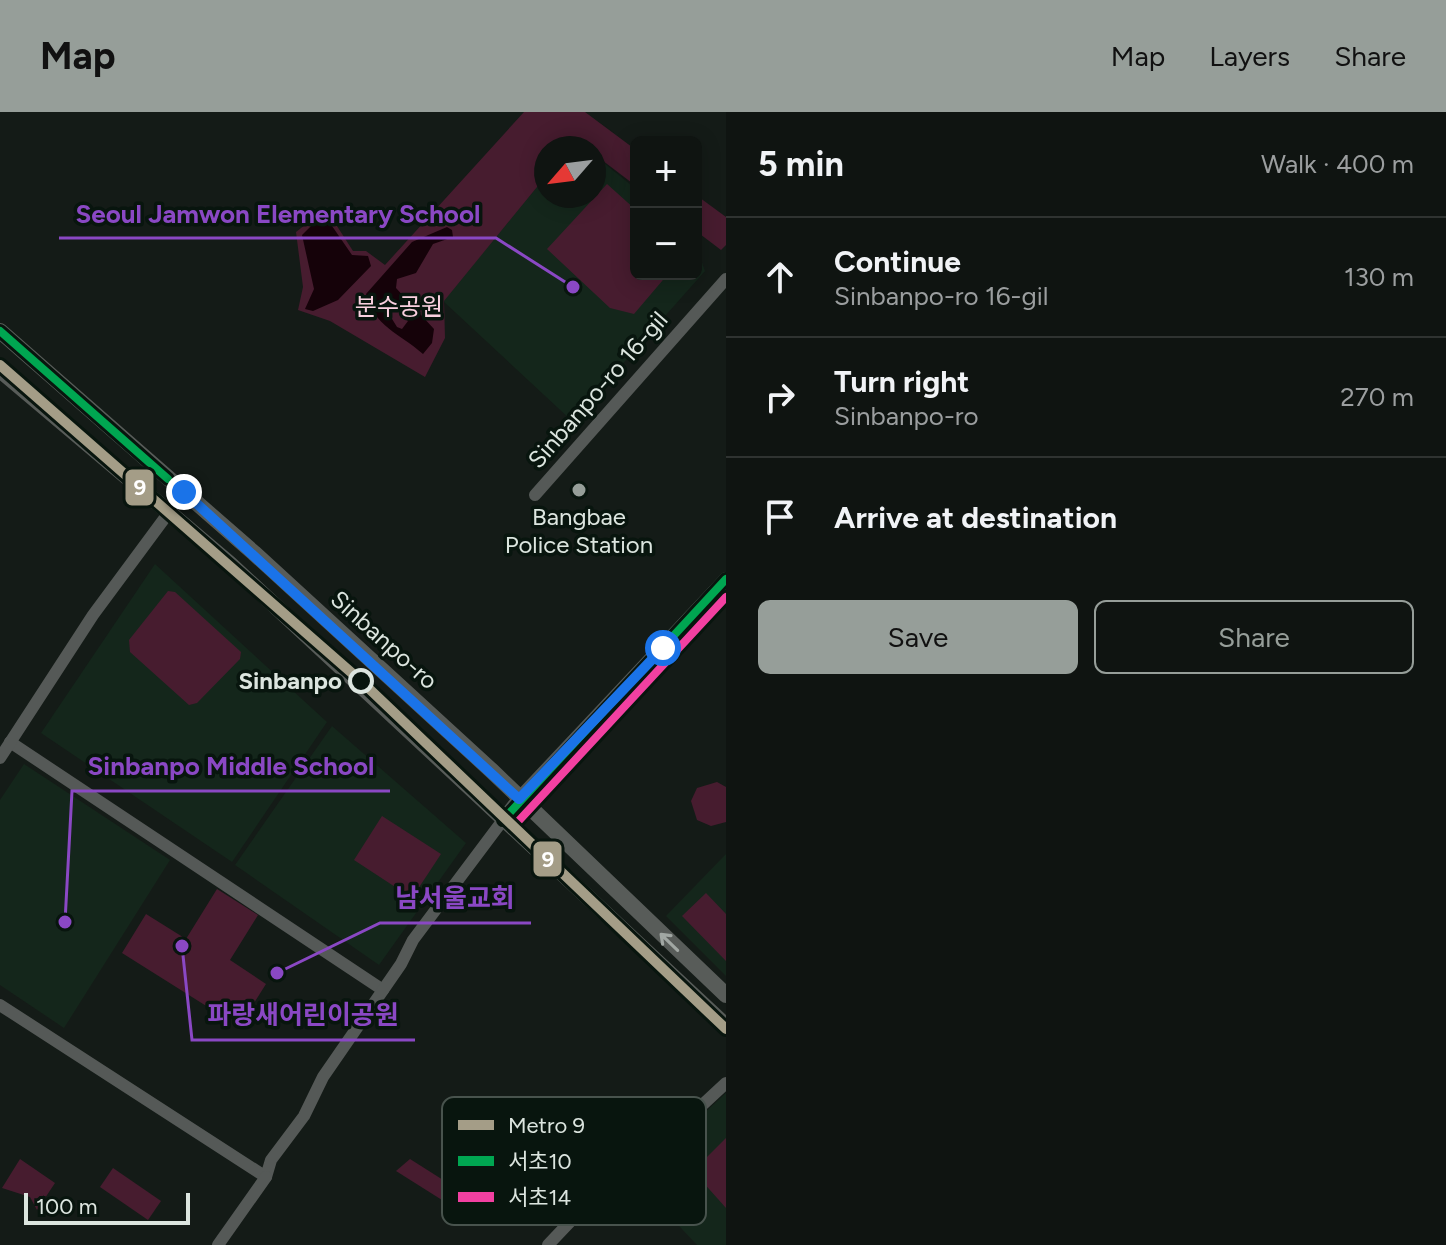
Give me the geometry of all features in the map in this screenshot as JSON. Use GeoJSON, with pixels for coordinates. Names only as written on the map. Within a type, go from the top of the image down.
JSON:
{"type":"FeatureCollection","features":[{"type":"Feature","properties":{"kind":"main road","name":"Sinbanpo-ro"},"geometry":{"type":"LineString","coordinates":[[0,331],[481,760],[726,995]]}},
{"type":"Feature","properties":{"kind":"main road","name":"Sinbanpo-ro"},"geometry":{"type":"LineString","coordinates":[[0,370],[167,514],[229,563],[726,1026]]}},
{"type":"Feature","properties":{"kind":"street","name":"Sinbanpo-ro 16-gil"},"geometry":{"type":"LineString","coordinates":[[535,495],[726,279]]}},
{"type":"Feature","properties":{"kind":"street"},"geometry":{"type":"LineString","coordinates":[[0,758],[93,615],[184,492]]}},
{"type":"Feature","properties":{"kind":"street"},"geometry":{"type":"LineString","coordinates":[[218,1245],[266,1177],[271,1160],[304,1116],[312,1098],[413,940],[519,799],[726,579]]}},
{"type":"Feature","properties":{"kind":"street"},"geometry":{"type":"LineString","coordinates":[[10,742],[383,990]]}},
{"type":"Feature","properties":{"kind":"street"},"geometry":{"type":"LineString","coordinates":[[0,1005],[266,1177]]}},
{"type":"Feature","properties":{"kind":"street"},"geometry":{"type":"LineString","coordinates":[[706,1102],[726,1083]]}},
{"type":"Feature","properties":{"kind":"street"},"geometry":{"type":"LineString","coordinates":[[548,1245],[567,1225]]}},
{"type":"Feature","properties":{"kind":"shaded area"},"geometry":{"type":"Polygon","coordinates":[[[606,165],[630,184],[630,280],[697,280],[572,421],[443,301],[534,191],[534,208],[606,208],[606,165]]]}},
{"type":"Feature","properties":{"kind":"shaded area"},"geometry":{"type":"Polygon","coordinates":[[[316,221],[332,226],[352,255],[368,256],[371,266],[338,300],[313,311],[305,309],[314,289],[302,235],[316,221]]]}},
{"type":"Feature","properties":{"kind":"shaded area"},"geometry":{"type":"Polygon","coordinates":[[[447,227],[452,230],[453,237],[433,244],[416,273],[397,279],[396,288],[434,329],[432,343],[423,354],[381,322],[366,294],[412,242],[447,227]],[[396,309],[389,314],[397,327],[402,329],[408,321],[396,309]]]}},
{"type":"Feature","properties":{"kind":"shaded area"},"geometry":{"type":"Polygon","coordinates":[[[155,564],[327,722],[232,862],[41,733],[155,564]]]}},
{"type":"Feature","properties":{"kind":"shaded area"},"geometry":{"type":"Polygon","coordinates":[[[332,726],[466,843],[379,965],[235,865],[332,726]]]}},
{"type":"Feature","properties":{"kind":"shaded area"},"geometry":{"type":"Polygon","coordinates":[[[24,764],[170,860],[64,1028],[0,985],[0,800],[24,764]]]}},
{"type":"Feature","properties":{"kind":"shaded area"},"geometry":{"type":"Polygon","coordinates":[[[726,854],[726,976],[666,916],[726,854]]]}},
{"type":"Feature","properties":{"kind":"shaded area"},"geometry":{"type":"Polygon","coordinates":[[[726,1093],[726,1245],[697,1245],[678,1225],[706,1225],[706,1111],[726,1093]]]}},
{"type":"Feature","properties":{"kind":"green space","name":"분수공원"},"geometry":{"type":"Polygon","coordinates":[[[524,112],[585,112],[630,146],[630,181],[606,163],[606,136],[534,136],[534,191],[444,301],[445,338],[425,377],[330,321],[298,310],[303,287],[296,232],[310,221],[335,223],[353,251],[366,251],[385,265],[524,112]]]}},
{"type":"Feature","properties":{"kind":"green space"},"geometry":{"type":"Polygon","coordinates":[[[606,185],[630,205],[630,280],[663,280],[634,314],[610,308],[547,249],[585,208],[606,208],[606,185]]]}},
{"type":"Feature","properties":{"kind":"green space"},"geometry":{"type":"Polygon","coordinates":[[[702,199],[726,217],[726,245],[721,250],[702,236],[702,199]]]}},
{"type":"Feature","properties":{"kind":"green space"},"geometry":{"type":"Polygon","coordinates":[[[168,591],[175,592],[241,652],[240,659],[197,703],[189,705],[130,652],[129,640],[168,591]]]}},
{"type":"Feature","properties":{"kind":"green space"},"geometry":{"type":"Polygon","coordinates":[[[717,782],[726,787],[726,822],[711,826],[697,820],[691,801],[697,788],[717,782]]]}},
{"type":"Feature","properties":{"kind":"green space"},"geometry":{"type":"Polygon","coordinates":[[[382,816],[441,854],[412,898],[354,860],[382,816]]]}},
{"type":"Feature","properties":{"kind":"green space"},"geometry":{"type":"Polygon","coordinates":[[[217,889],[258,915],[230,960],[266,984],[247,1014],[227,1002],[219,1014],[122,953],[146,914],[186,939],[217,889]]]}},
{"type":"Feature","properties":{"kind":"green space"},"geometry":{"type":"Polygon","coordinates":[[[706,893],[726,914],[726,961],[682,916],[706,893]]]}},
{"type":"Feature","properties":{"kind":"green space"},"geometry":{"type":"Polygon","coordinates":[[[726,1138],[726,1208],[706,1186],[706,1158],[726,1138]]]}},
{"type":"Feature","properties":{"kind":"green space"},"geometry":{"type":"Polygon","coordinates":[[[20,1159],[55,1183],[37,1210],[30,1197],[2,1188],[20,1159]]]}},
{"type":"Feature","properties":{"kind":"green space"},"geometry":{"type":"Polygon","coordinates":[[[410,1159],[442,1179],[442,1200],[396,1171],[410,1159]]]}},
{"type":"Feature","properties":{"kind":"green space"},"geometry":{"type":"Polygon","coordinates":[[[113,1168],[161,1201],[148,1220],[100,1187],[113,1168]]]}},
{"type":"Feature","properties":{"kind":"metro line","name":"9"},"geometry":{"type":"LineString","coordinates":[[0,365],[361,681],[726,1029]]}},
{"type":"Feature","properties":{"kind":"transit line","name":"서초10"},"geometry":{"type":"LineString","coordinates":[[0,331],[168,479]]}},
{"type":"Feature","properties":{"kind":"transit line","name":"서초10"},"geometry":{"type":"LineString","coordinates":[[503,820],[726,579]]}},
{"type":"Feature","properties":{"kind":"transit line","name":"서초14"},"geometry":{"type":"LineString","coordinates":[[513,827],[726,597]]}},
{"type":"Feature","properties":{"kind":"place","name":"Seoul Jamwon Elementary School"},"geometry":{"type":"Point","coordinates":[573,287]}},
{"type":"Feature","properties":{"kind":"place","name":"Bangbae Police Station"},"geometry":{"type":"Point","coordinates":[579,490]}},
{"type":"Feature","properties":{"kind":"place","name":"Sinbanpo"},"geometry":{"type":"Point","coordinates":[361,681]}},
{"type":"Feature","properties":{"kind":"place","name":"Sinbanpo Middle School"},"geometry":{"type":"Point","coordinates":[65,922]}},
{"type":"Feature","properties":{"kind":"place","name":"파랑새어린이공원"},"geometry":{"type":"Point","coordinates":[182,946]}},
{"type":"Feature","properties":{"kind":"place","name":"남서울교회"},"geometry":{"type":"Point","coordinates":[277,973]}},
{"type":"Feature","properties":{"kind":"route"},"geometry":{"type":"LineString","coordinates":[[184,492],[492,771],[519,799],[663,648]]}}]}
